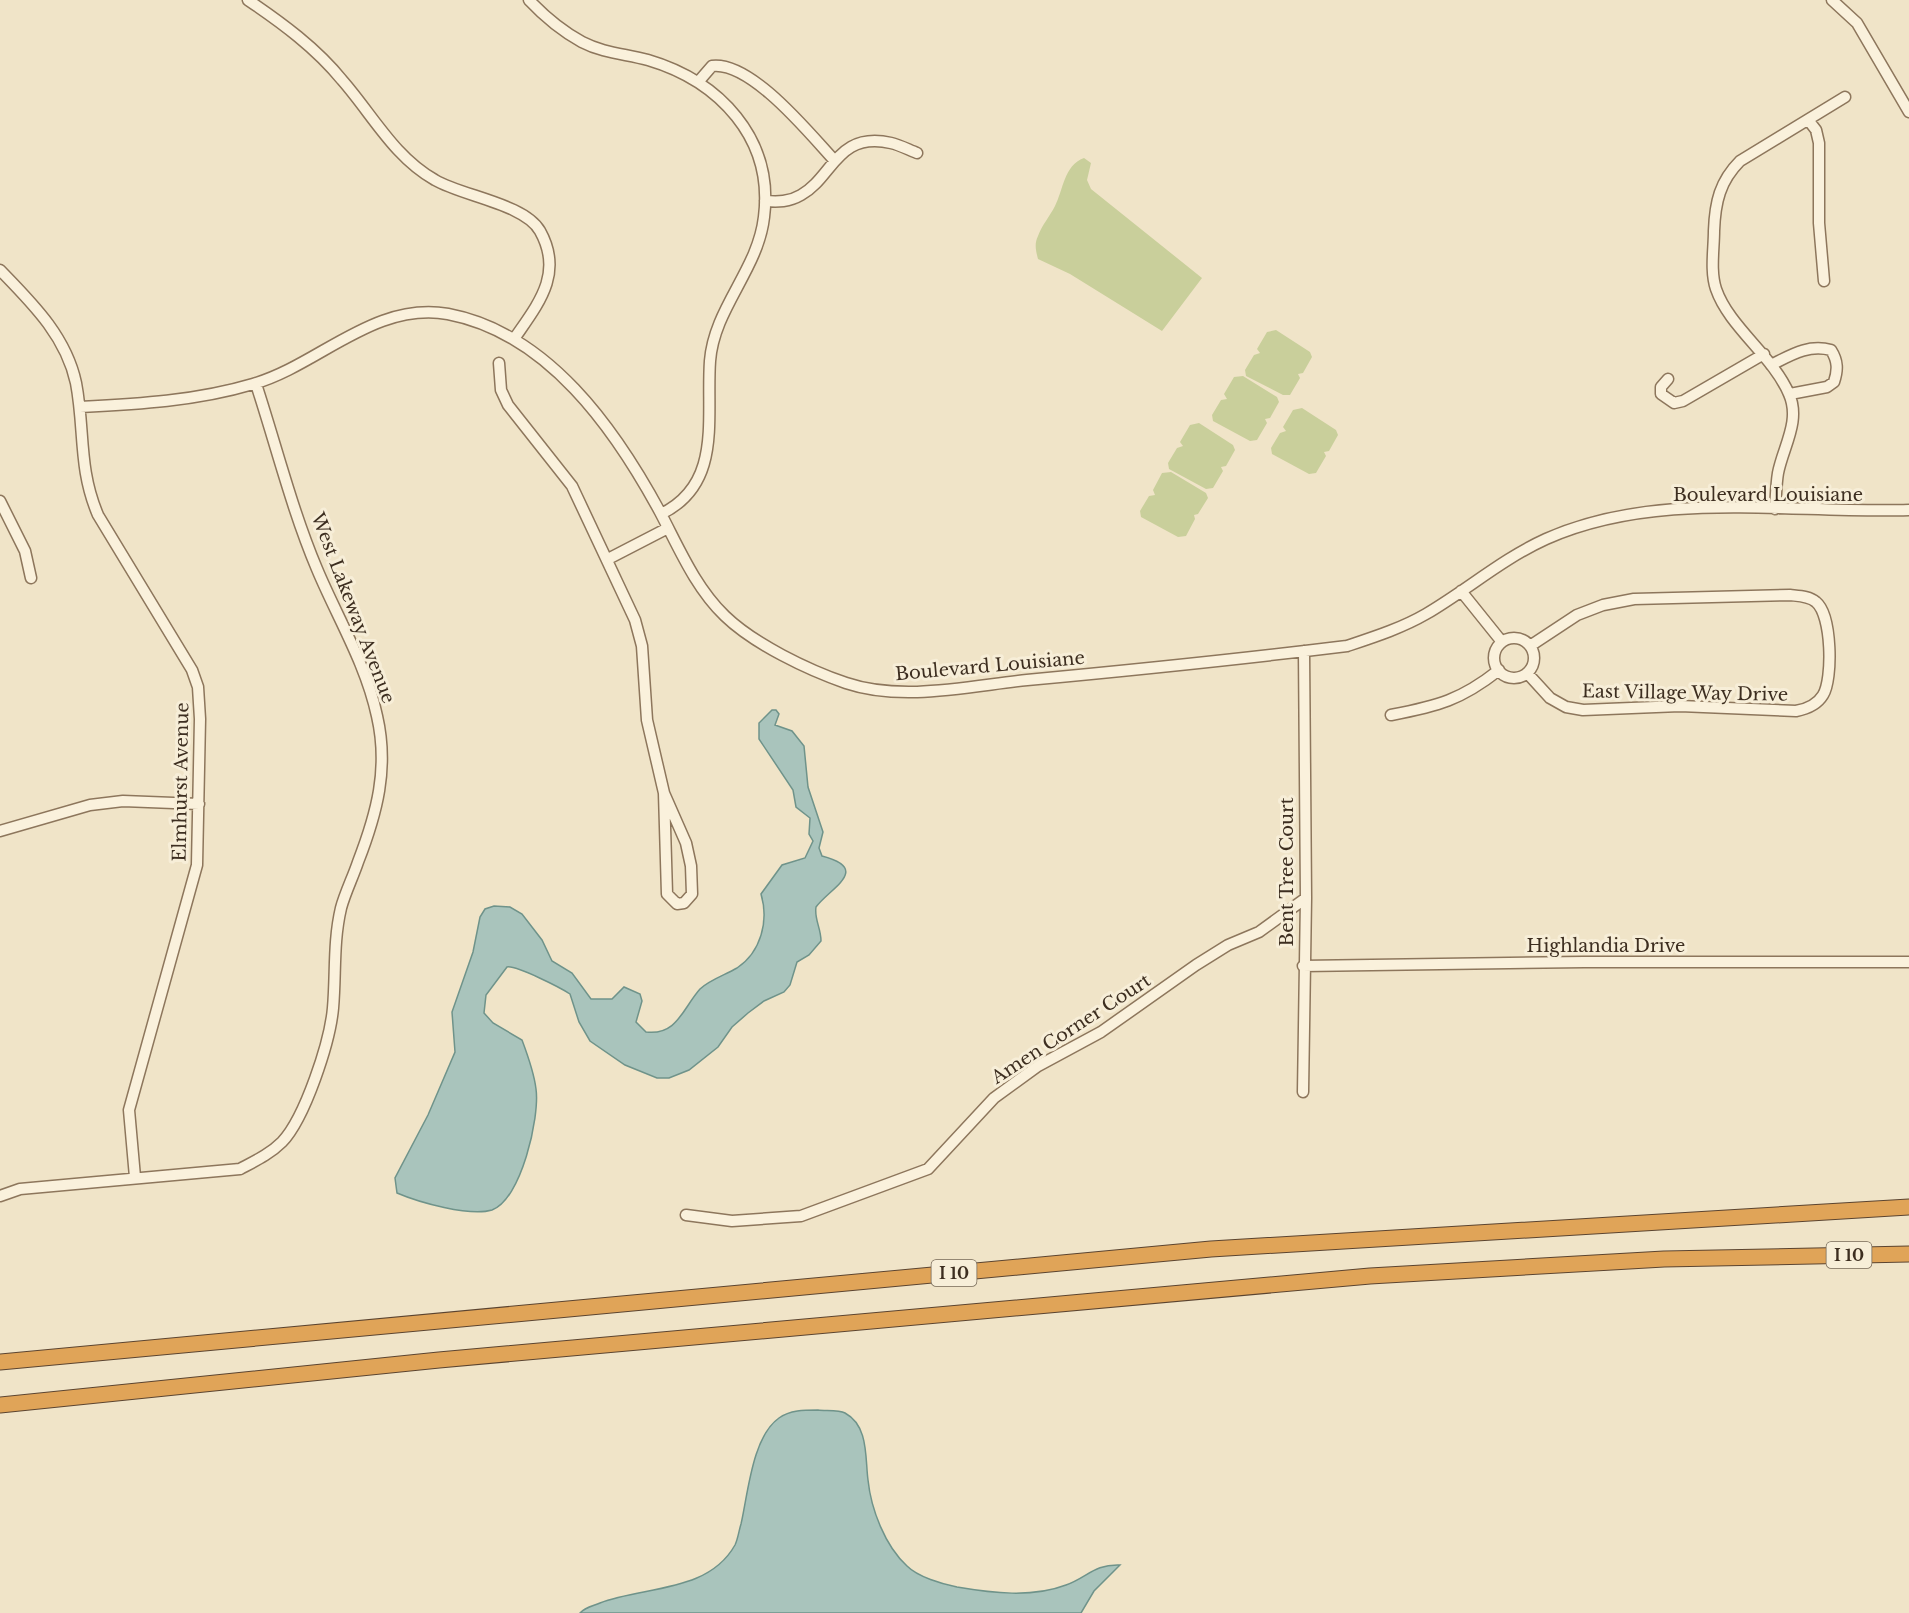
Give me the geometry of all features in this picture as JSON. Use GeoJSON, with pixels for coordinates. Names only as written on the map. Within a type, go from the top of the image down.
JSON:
{"type":"FeatureCollection","features":[{"type":"Feature","properties":{"kind":"highway","name":"I 10"},"geometry":{"type":"LineString","coordinates":[[0,1362],[1211,1249],[1909,1207]]}},
{"type":"Feature","properties":{"kind":"highway","name":"I 10"},"geometry":{"type":"LineString","coordinates":[[0,1405],[463,1358],[1370,1276],[1664,1259],[1909,1254]]}},
{"type":"Feature","properties":{"kind":"street"},"geometry":{"type":"LineString","coordinates":[[248,0],[312,48],[341,79],[392,144],[408,160],[434,180],[462,193],[514,211],[539,229],[550,263],[548,284],[514,339]]}},
{"type":"Feature","properties":{"kind":"street"},"geometry":{"type":"LineString","coordinates":[[529,0],[545,17],[584,43],[648,60],[699,81],[711,89],[746,131],[763,176],[765,201],[759,244],[720,321],[710,353],[708,449],[700,475],[690,495],[679,506],[661,514]]}},
{"type":"Feature","properties":{"kind":"street"},"geometry":{"type":"LineString","coordinates":[[1832,0],[1857,23],[1909,111]]}},
{"type":"Feature","properties":{"kind":"street"},"geometry":{"type":"LineString","coordinates":[[699,81],[712,66],[734,69],[778,102],[834,160]]}},
{"type":"Feature","properties":{"kind":"street"},"geometry":{"type":"LineString","coordinates":[[1775,510],[1778,473],[1792,429],[1790,394],[1764,354],[1726,308],[1716,290],[1713,273],[1714,217],[1719,188],[1728,173],[1740,160],[1809,121],[1845,97]]}},
{"type":"Feature","properties":{"kind":"street"},"geometry":{"type":"LineString","coordinates":[[1809,121],[1816,130],[1819,143],[1818,223],[1823,252],[1824,281]]}},
{"type":"Feature","properties":{"kind":"street"},"geometry":{"type":"LineString","coordinates":[[765,201],[791,200],[803,194],[834,160],[859,145],[873,142],[891,143],[917,153]]}},
{"type":"Feature","properties":{"kind":"street","name":"Elmhurst Avenue"},"geometry":{"type":"LineString","coordinates":[[0,270],[46,320],[63,346],[73,373],[80,407],[82,458],[89,493],[98,515],[192,670],[198,687],[197,865],[129,1110],[135,1177]]}},
{"type":"Feature","properties":{"kind":"street"},"geometry":{"type":"LineString","coordinates":[[0,288],[10,280]]}},
{"type":"Feature","properties":{"kind":"street","name":"Boulevard Louisiane"},"geometry":{"type":"LineString","coordinates":[[80,407],[163,402],[256,384],[298,365],[342,338],[381,321],[411,314],[444,313],[477,321],[514,339],[563,379],[596,416],[627,453],[704,593],[726,617],[750,636],[812,669],[849,684],[890,691],[932,689],[1347,646],[1386,633],[1425,615],[1509,558],[1546,539],[1584,526],[1633,514],[1695,508],[1909,510]]}},
{"type":"Feature","properties":{"kind":"street"},"geometry":{"type":"LineString","coordinates":[[1771,365],[1800,351],[1820,347],[1831,350],[1836,358],[1837,371],[1834,382],[1827,387],[1790,394]]}},
{"type":"Feature","properties":{"kind":"street"},"geometry":{"type":"LineString","coordinates":[[1668,379],[1661,387],[1661,394],[1674,403],[1683,401],[1764,354]]}},
{"type":"Feature","properties":{"kind":"street"},"geometry":{"type":"LineString","coordinates":[[498,363],[501,390],[508,405],[572,486],[635,620],[642,646],[647,720],[664,793],[667,894],[678,904],[684,903],[692,894],[691,866],[679,824],[664,793]]}},
{"type":"Feature","properties":{"kind":"street","name":"West Lakeway Avenue"},"geometry":{"type":"LineString","coordinates":[[135,1177],[240,1169],[271,1152],[284,1140],[298,1117],[326,1050],[333,1009],[334,949],[341,906],[374,820],[382,784],[382,749],[377,716],[365,675],[316,567],[256,384]]}},
{"type":"Feature","properties":{"kind":"street"},"geometry":{"type":"LineString","coordinates":[[0,501],[25,551],[31,578]]}},
{"type":"Feature","properties":{"kind":"street"},"geometry":{"type":"LineString","coordinates":[[608,559],[668,528]]}},
{"type":"Feature","properties":{"kind":"street"},"geometry":{"type":"LineString","coordinates":[[1461,591],[1502,642]]}},
{"type":"Feature","properties":{"kind":"street","name":"East Village Way Drive"},"geometry":{"type":"LineString","coordinates":[[1527,673],[1550,698],[1566,707],[1583,711],[1680,706],[1797,711],[1808,709],[1819,701],[1829,680],[1828,622],[1816,602],[1806,597],[1790,595],[1634,599],[1603,605],[1576,615],[1530,646]]}},
{"type":"Feature","properties":{"kind":"street"},"geometry":{"type":"LineString","coordinates":[[1515,638],[1530,646],[1534,660],[1527,673],[1512,677],[1499,670],[1495,654],[1502,642],[1515,638]]}},
{"type":"Feature","properties":{"kind":"street","name":"Bent Tree Court"},"geometry":{"type":"LineString","coordinates":[[1303,1092],[1303,966],[1306,898],[1304,651]]}},
{"type":"Feature","properties":{"kind":"street"},"geometry":{"type":"LineString","coordinates":[[1391,715],[1442,705],[1465,695],[1499,670]]}},
{"type":"Feature","properties":{"kind":"street"},"geometry":{"type":"LineString","coordinates":[[0,831],[90,805],[123,801],[199,804]]}},
{"type":"Feature","properties":{"kind":"street","name":"Amen Corner Court"},"geometry":{"type":"LineString","coordinates":[[686,1215],[732,1221],[801,1216],[928,1169],[994,1098],[1038,1066],[1101,1032],[1196,965],[1228,945],[1259,932],[1306,898]]}},
{"type":"Feature","properties":{"kind":"street","name":"Highlandia Drive"},"geometry":{"type":"LineString","coordinates":[[1303,966],[1580,962],[1909,962]]}},
{"type":"Feature","properties":{"kind":"street"},"geometry":{"type":"LineString","coordinates":[[0,1196],[20,1189],[135,1177]]}},
{"type":"Feature","properties":{"kind":"green space"},"geometry":{"type":"Polygon","coordinates":[[[1084,158],[1091,163],[1087,180],[1091,189],[1202,278],[1162,331],[1070,274],[1038,259],[1036,245],[1040,232],[1055,206],[1068,172],[1077,161],[1084,158]]]}},
{"type":"Feature","properties":{"kind":"green space"},"geometry":{"type":"Polygon","coordinates":[[[1276,330],[1310,352],[1312,357],[1303,373],[1298,374],[1300,378],[1290,395],[1283,395],[1246,376],[1245,370],[1254,355],[1260,353],[1257,349],[1267,332],[1276,330]]]}},
{"type":"Feature","properties":{"kind":"green space"},"geometry":{"type":"Polygon","coordinates":[[[1243,376],[1277,397],[1279,402],[1270,418],[1265,419],[1267,423],[1257,440],[1250,441],[1213,421],[1212,415],[1221,400],[1227,399],[1224,394],[1234,377],[1243,376]]]}},
{"type":"Feature","properties":{"kind":"green space"},"geometry":{"type":"Polygon","coordinates":[[[1302,408],[1336,430],[1338,435],[1329,451],[1324,452],[1326,456],[1316,473],[1309,474],[1272,454],[1271,448],[1280,433],[1286,431],[1283,427],[1293,410],[1302,408]]]}},
{"type":"Feature","properties":{"kind":"green space"},"geometry":{"type":"Polygon","coordinates":[[[1199,423],[1233,445],[1235,450],[1226,466],[1221,467],[1223,471],[1213,488],[1206,489],[1169,469],[1168,463],[1177,448],[1183,446],[1180,442],[1190,425],[1199,423]]]}},
{"type":"Feature","properties":{"kind":"green space"},"geometry":{"type":"Polygon","coordinates":[[[1171,472],[1206,493],[1208,498],[1198,514],[1194,515],[1195,519],[1186,536],[1178,537],[1141,517],[1140,511],[1149,496],[1155,495],[1153,490],[1162,473],[1171,472]]]}},
{"type":"Feature","properties":{"kind":"water"},"geometry":{"type":"Polygon","coordinates":[[[772,710],[776,710],[779,714],[775,725],[792,731],[804,746],[808,787],[823,832],[819,848],[822,856],[837,861],[844,867],[846,873],[837,886],[816,907],[821,941],[809,955],[797,962],[790,985],[784,992],[764,1001],[748,1013],[732,1027],[718,1047],[689,1070],[669,1078],[657,1078],[625,1065],[590,1041],[579,1022],[570,994],[529,973],[507,967],[486,995],[484,1013],[493,1023],[522,1040],[534,1076],[535,1118],[520,1175],[512,1191],[502,1203],[492,1210],[482,1212],[444,1207],[397,1193],[395,1178],[428,1115],[455,1052],[452,1012],[473,952],[480,917],[485,909],[494,906],[510,907],[522,914],[542,940],[552,961],[572,973],[591,999],[612,999],[624,987],[640,994],[642,1001],[636,1022],[646,1032],[665,1030],[672,1025],[700,989],[712,980],[737,968],[752,953],[763,925],[761,894],[782,865],[805,858],[813,841],[809,834],[810,818],[796,807],[793,790],[759,739],[759,723],[772,710]]]}},
{"type":"Feature","properties":{"kind":"water"},"geometry":{"type":"Polygon","coordinates":[[[818,1410],[845,1413],[858,1426],[864,1443],[870,1491],[880,1526],[899,1558],[917,1574],[957,1587],[1026,1593],[1053,1589],[1074,1582],[1097,1569],[1120,1565],[1094,1591],[1081,1613],[580,1613],[584,1609],[617,1598],[692,1580],[709,1572],[723,1561],[736,1543],[752,1467],[763,1438],[779,1418],[788,1413],[818,1410]]]}}]}
